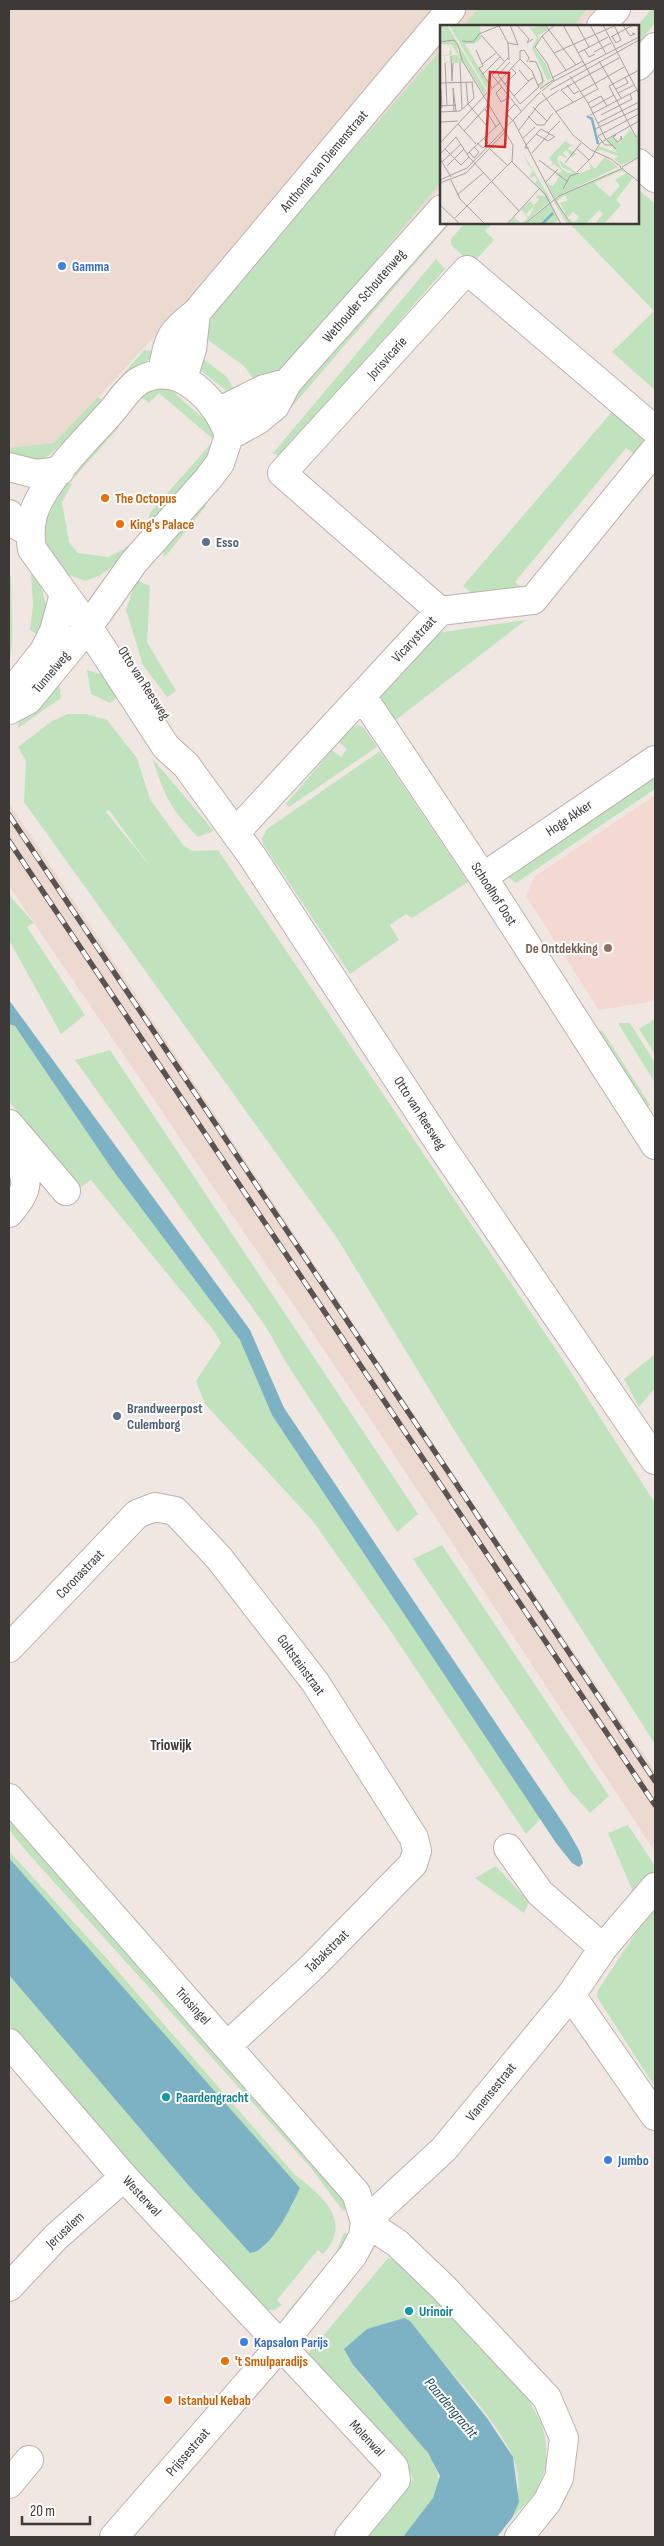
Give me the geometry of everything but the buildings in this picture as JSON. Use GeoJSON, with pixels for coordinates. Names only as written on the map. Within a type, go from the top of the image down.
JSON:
{"type":"FeatureCollection","features":[{"type":"Feature","properties":{"kind":"street","name":"Anthonie van Diemenstraat"},"geometry":{"type":"LineString","coordinates":[[173,375],[192,349],[196,313],[451,9]]}},
{"type":"Feature","properties":{"kind":"street"},"geometry":{"type":"LineString","coordinates":[[602,25],[616,9]]}},
{"type":"Feature","properties":{"kind":"street"},"geometry":{"type":"LineString","coordinates":[[639,65],[655,47]]}},
{"type":"Feature","properties":{"kind":"street"},"geometry":{"type":"LineString","coordinates":[[639,164],[655,178]]}},
{"type":"Feature","properties":{"kind":"street","name":"Wethouder Schoutenweg"},"geometry":{"type":"LineString","coordinates":[[229,436],[258,420],[275,406],[287,383],[440,211]]}},
{"type":"Feature","properties":{"kind":"street","name":"Jorisvicarie"},"geometry":{"type":"LineString","coordinates":[[440,611],[282,473],[467,270],[655,430]]}},
{"type":"Feature","properties":{"kind":"street"},"geometry":{"type":"LineString","coordinates":[[9,514],[16,524],[30,533],[33,514],[43,494],[60,471],[138,381],[173,375],[218,412],[229,436],[220,463],[134,562],[88,627]]}},
{"type":"Feature","properties":{"kind":"street"},"geometry":{"type":"LineString","coordinates":[[218,412],[264,389],[287,383]]}},
{"type":"Feature","properties":{"kind":"street","name":"Vicarystraat"},"geometry":{"type":"LineString","coordinates":[[236,833],[440,611],[533,600],[655,450]]}},
{"type":"Feature","properties":{"kind":"street"},"geometry":{"type":"LineString","coordinates":[[9,467],[36,474],[60,471]]}},
{"type":"Feature","properties":{"kind":"street","name":"Otto van Reesweg"},"geometry":{"type":"LineString","coordinates":[[30,533],[32,548],[41,564],[88,627],[166,747],[186,765],[236,833],[449,1158],[651,1441]]}},
{"type":"Feature","properties":{"kind":"street"},"geometry":{"type":"LineString","coordinates":[[64,594],[107,600]]}},
{"type":"Feature","properties":{"kind":"street","name":"Tunnelweg"},"geometry":{"type":"LineString","coordinates":[[9,703],[15,688],[44,651],[51,637],[64,594]]}},
{"type":"Feature","properties":{"kind":"street","name":"Otto van Reesweg"},"geometry":{"type":"LineString","coordinates":[[107,600],[110,627],[181,742],[186,765]]}},
{"type":"Feature","properties":{"kind":"street","name":"Tunnelweg"},"geometry":{"type":"LineString","coordinates":[[9,710],[28,700],[88,627]]}},
{"type":"Feature","properties":{"kind":"street","name":"Otto van Reesweg"},"geometry":{"type":"LineString","coordinates":[[58,663],[75,659],[111,662]]}},
{"type":"Feature","properties":{"kind":"street","name":"Schoolhof Oost"},"geometry":{"type":"LineString","coordinates":[[362,696],[483,877],[655,1145]]}},
{"type":"Feature","properties":{"kind":"street","name":"Hoge Akker"},"geometry":{"type":"LineString","coordinates":[[483,877],[655,760]]}},
{"type":"Feature","properties":{"kind":"street"},"geometry":{"type":"LineString","coordinates":[[9,1124],[66,1191]]}},
{"type":"Feature","properties":{"kind":"street"},"geometry":{"type":"LineString","coordinates":[[9,1152],[23,1169],[27,1184],[22,1197],[9,1213]]}},
{"type":"Feature","properties":{"kind":"street","name":"Coronastraat"},"geometry":{"type":"LineString","coordinates":[[9,1648],[137,1514],[155,1507]]}},
{"type":"Feature","properties":{"kind":"street","name":"Goltsteinstraat"},"geometry":{"type":"LineString","coordinates":[[155,1507],[175,1511],[188,1524],[219,1558],[300,1662],[414,1838],[417,1851]]}},
{"type":"Feature","properties":{"kind":"street","name":"Triosingel"},"geometry":{"type":"LineString","coordinates":[[9,1798],[228,2045],[356,2193],[365,2222]]}},
{"type":"Feature","properties":{"kind":"street"},"geometry":{"type":"LineString","coordinates":[[508,1848],[540,1893],[604,1948]]}},
{"type":"Feature","properties":{"kind":"street","name":"Tabakstraat"},"geometry":{"type":"LineString","coordinates":[[228,2045],[311,1968],[413,1864],[417,1851]]}},
{"type":"Feature","properties":{"kind":"street","name":"Vianensestraat"},"geometry":{"type":"LineString","coordinates":[[365,2222],[444,2149],[571,1995],[604,1948],[655,1887]]}},
{"type":"Feature","properties":{"kind":"street"},"geometry":{"type":"LineString","coordinates":[[571,1995],[655,2116]]}},
{"type":"Feature","properties":{"kind":"street","name":"Westerwal"},"geometry":{"type":"LineString","coordinates":[[9,2043],[124,2177],[280,2345]]}},
{"type":"Feature","properties":{"kind":"street","name":"Jerusalem"},"geometry":{"type":"LineString","coordinates":[[9,2287],[56,2237],[124,2177]]}},
{"type":"Feature","properties":{"kind":"street"},"geometry":{"type":"LineString","coordinates":[[365,2222],[397,2243],[443,2287],[547,2398],[564,2438],[559,2478],[547,2502],[519,2537]]}},
{"type":"Feature","properties":{"kind":"street","name":"Prijssestraat"},"geometry":{"type":"LineString","coordinates":[[114,2537],[280,2345],[353,2255],[363,2236],[365,2222]]}},
{"type":"Feature","properties":{"kind":"street","name":"Molenwal"},"geometry":{"type":"LineString","coordinates":[[280,2345],[394,2467],[396,2480],[349,2537]]}},
{"type":"Feature","properties":{"kind":"street"},"geometry":{"type":"LineString","coordinates":[[9,2484],[29,2460]]}},
{"type":"Feature","properties":{"kind":"shaded area"},"geometry":{"type":"Polygon","coordinates":[[[9,9],[595,9],[581,25],[440,25],[440,188],[291,362],[200,288],[18,483],[9,471],[9,9]]]}},
{"type":"Feature","properties":{"kind":"shaded area","name":"De Ontdekking"},"geometry":{"type":"Polygon","coordinates":[[[655,795],[655,1001],[599,1010],[526,896],[534,877],[655,795]]]}},
{"type":"Feature","properties":{"kind":"shaded area"},"geometry":{"type":"Polygon","coordinates":[[[9,803],[460,1484],[655,1771],[655,1852],[364,1409],[9,886],[9,803]]]}},
{"type":"Feature","properties":{"kind":"green space"},"geometry":{"type":"Polygon","coordinates":[[[478,9],[587,9],[574,25],[464,25],[478,9]]]}},
{"type":"Feature","properties":{"kind":"green space"},"geometry":{"type":"Polygon","coordinates":[[[652,9],[655,9],[655,23],[639,43],[638,25],[652,9]]]}},
{"type":"Feature","properties":{"kind":"green space"},"geometry":{"type":"Polygon","coordinates":[[[440,51],[440,183],[291,362],[257,384],[244,366],[205,338],[207,322],[218,303],[440,51]]]}},
{"type":"Feature","properties":{"kind":"green space"},"geometry":{"type":"Polygon","coordinates":[[[639,190],[655,204],[655,390],[612,352],[654,311],[570,224],[639,224],[639,190]]]}},
{"type":"Feature","properties":{"kind":"green space"},"geometry":{"type":"Polygon","coordinates":[[[441,224],[449,224],[278,423],[272,417],[441,224]]]}},
{"type":"Feature","properties":{"kind":"green space"},"geometry":{"type":"Polygon","coordinates":[[[464,224],[492,224],[485,231],[494,240],[472,264],[451,245],[451,239],[464,224]]]}},
{"type":"Feature","properties":{"kind":"green space"},"geometry":{"type":"Polygon","coordinates":[[[436,259],[445,269],[281,457],[273,453],[436,259]]]}},
{"type":"Feature","properties":{"kind":"green space"},"geometry":{"type":"Polygon","coordinates":[[[144,350],[156,352],[115,394],[109,390],[144,350]]]}},
{"type":"Feature","properties":{"kind":"green space"},"geometry":{"type":"Polygon","coordinates":[[[202,358],[227,377],[236,393],[228,392],[200,370],[202,358]]]}},
{"type":"Feature","properties":{"kind":"green space"},"geometry":{"type":"Polygon","coordinates":[[[154,388],[170,389],[213,427],[218,441],[216,451],[126,557],[99,576],[86,581],[66,574],[41,542],[40,527],[49,515],[64,481],[72,484],[62,502],[69,542],[78,553],[108,557],[124,549],[145,531],[150,513],[214,440],[159,393],[149,403],[140,396],[154,388]]]}},
{"type":"Feature","properties":{"kind":"green space"},"geometry":{"type":"Polygon","coordinates":[[[98,397],[106,404],[38,465],[13,458],[9,448],[54,443],[98,397]]]}},
{"type":"Feature","properties":{"kind":"green space"},"geometry":{"type":"Polygon","coordinates":[[[616,407],[645,436],[646,443],[639,458],[626,448],[515,582],[521,587],[474,595],[463,586],[616,407]]]}},
{"type":"Feature","properties":{"kind":"green space"},"geometry":{"type":"Polygon","coordinates":[[[113,419],[119,427],[74,478],[71,472],[113,419]]]}},
{"type":"Feature","properties":{"kind":"green space"},"geometry":{"type":"Polygon","coordinates":[[[202,497],[206,506],[165,557],[161,549],[202,497]]]}},
{"type":"Feature","properties":{"kind":"green space"},"geometry":{"type":"Polygon","coordinates":[[[9,573],[11,577],[12,645],[9,660],[9,573]]]}},
{"type":"Feature","properties":{"kind":"green space"},"geometry":{"type":"Polygon","coordinates":[[[38,573],[47,610],[40,636],[30,630],[33,604],[31,574],[38,573]]]}},
{"type":"Feature","properties":{"kind":"green space"},"geometry":{"type":"Polygon","coordinates":[[[136,580],[150,586],[147,642],[176,691],[167,697],[143,665],[126,610],[136,580]]]}},
{"type":"Feature","properties":{"kind":"green space"},"geometry":{"type":"Polygon","coordinates":[[[526,620],[393,722],[380,698],[381,695],[436,633],[526,620]]]}},
{"type":"Feature","properties":{"kind":"green space"},"geometry":{"type":"Polygon","coordinates":[[[87,670],[104,675],[119,696],[110,703],[91,694],[87,670]]]}},
{"type":"Feature","properties":{"kind":"green space"},"geometry":{"type":"Polygon","coordinates":[[[59,682],[61,698],[18,728],[19,718],[59,682]]]}},
{"type":"Feature","properties":{"kind":"green space"},"geometry":{"type":"Polygon","coordinates":[[[68,714],[86,714],[107,720],[137,758],[150,799],[183,845],[192,851],[218,850],[563,1360],[655,1503],[655,1744],[456,1433],[337,1238],[24,802],[26,761],[18,747],[52,721],[68,714]],[[109,810],[106,812],[150,866],[109,810]]]}},
{"type":"Feature","properties":{"kind":"green space"},"geometry":{"type":"Polygon","coordinates":[[[359,725],[364,728],[377,747],[289,807],[286,804],[332,750],[341,757],[347,749],[339,742],[351,728],[359,725]]]}},
{"type":"Feature","properties":{"kind":"green space"},"geometry":{"type":"Polygon","coordinates":[[[380,751],[468,882],[412,918],[406,914],[390,925],[399,940],[350,974],[263,844],[262,838],[267,829],[380,751]]]}},
{"type":"Feature","properties":{"kind":"green space"},"geometry":{"type":"Polygon","coordinates":[[[152,758],[214,831],[198,837],[181,818],[169,801],[152,758]]]}},
{"type":"Feature","properties":{"kind":"green space"},"geometry":{"type":"Polygon","coordinates":[[[655,769],[655,789],[516,883],[503,873],[655,769]]]}},
{"type":"Feature","properties":{"kind":"green space"},"geometry":{"type":"Polygon","coordinates":[[[9,895],[34,923],[27,927],[85,1015],[61,1034],[9,940],[9,895]]]}},
{"type":"Feature","properties":{"kind":"green space"},"geometry":{"type":"Polygon","coordinates":[[[9,1001],[232,1328],[548,1811],[526,1834],[392,1633],[312,1520],[205,1404],[196,1381],[221,1343],[214,1331],[91,1180],[77,1190],[9,1101],[9,1001]]]}},
{"type":"Feature","properties":{"kind":"green space"},"geometry":{"type":"Polygon","coordinates":[[[655,1019],[655,1054],[639,1029],[655,1019]]]}},
{"type":"Feature","properties":{"kind":"green space"},"geometry":{"type":"Polygon","coordinates":[[[618,1023],[630,1023],[655,1063],[655,1083],[618,1023]]]}},
{"type":"Feature","properties":{"kind":"green space"},"geometry":{"type":"Polygon","coordinates":[[[602,1030],[650,1105],[642,1110],[594,1034],[602,1030]]]}},
{"type":"Feature","properties":{"kind":"green space"},"geometry":{"type":"Polygon","coordinates":[[[110,1050],[418,1514],[397,1532],[287,1364],[266,1327],[75,1060],[110,1050]]]}},
{"type":"Feature","properties":{"kind":"green space"},"geometry":{"type":"Polygon","coordinates":[[[655,1354],[655,1388],[639,1407],[624,1379],[655,1354]]]}},
{"type":"Feature","properties":{"kind":"green space"},"geometry":{"type":"Polygon","coordinates":[[[442,1545],[609,1796],[590,1813],[570,1791],[413,1559],[442,1545]]]}},
{"type":"Feature","properties":{"kind":"green space"},"geometry":{"type":"Polygon","coordinates":[[[9,1810],[352,2208],[343,2211],[311,2168],[27,1852],[9,1830],[9,1810]]]}},
{"type":"Feature","properties":{"kind":"green space"},"geometry":{"type":"Polygon","coordinates":[[[628,1825],[655,1866],[655,1870],[633,1892],[608,1833],[628,1825]]]}},
{"type":"Feature","properties":{"kind":"green space"},"geometry":{"type":"Polygon","coordinates":[[[9,1851],[108,1960],[295,2175],[315,2191],[330,2210],[335,2220],[332,2242],[323,2254],[318,2250],[277,2300],[282,2305],[275,2310],[264,2310],[162,2202],[9,2025],[9,1975],[189,2186],[250,2252],[264,2247],[293,2204],[9,1858],[9,1851]]]}},
{"type":"Feature","properties":{"kind":"green space"},"geometry":{"type":"Polygon","coordinates":[[[496,1866],[529,1902],[524,1913],[475,1878],[496,1866]]]}},
{"type":"Feature","properties":{"kind":"green space"},"geometry":{"type":"Polygon","coordinates":[[[653,1907],[655,1907],[655,2087],[597,1997],[598,1990],[653,1907]]]}},
{"type":"Feature","properties":{"kind":"green space"},"geometry":{"type":"Polygon","coordinates":[[[344,2233],[354,2235],[286,2328],[286,2313],[334,2258],[344,2233]]]}},
{"type":"Feature","properties":{"kind":"green space"},"geometry":{"type":"Polygon","coordinates":[[[388,2258],[398,2260],[474,2335],[528,2399],[542,2424],[546,2443],[546,2467],[535,2494],[512,2518],[517,2503],[518,2479],[512,2455],[491,2420],[478,2403],[410,2322],[350,2359],[371,2388],[419,2441],[431,2458],[438,2474],[438,2488],[427,2508],[403,2537],[363,2537],[410,2485],[413,2479],[408,2467],[307,2355],[388,2258]]]}},
{"type":"Feature","properties":{"kind":"water"},"geometry":{"type":"Polygon","coordinates":[[[9,1000],[250,1330],[284,1408],[567,1829],[580,1852],[583,1863],[579,1867],[572,1863],[556,1843],[272,1415],[240,1340],[112,1169],[15,1026],[9,1024],[9,1000]]]}},
{"type":"Feature","properties":{"kind":"water","name":"Paardengracht"},"geometry":{"type":"Polygon","coordinates":[[[9,1858],[300,2188],[280,2226],[258,2251],[250,2253],[189,2186],[9,1975],[9,1858]]]}},
{"type":"Feature","properties":{"kind":"water"},"geometry":{"type":"Polygon","coordinates":[[[404,2318],[410,2321],[487,2418],[513,2457],[519,2502],[512,2518],[497,2537],[403,2537],[433,2498],[440,2476],[428,2453],[353,2365],[344,2349],[367,2329],[404,2318]]]}},
{"type":"Feature","properties":{"kind":"railway"},"geometry":{"type":"LineString","coordinates":[[9,815],[655,1781]]}},
{"type":"Feature","properties":{"kind":"railway"},"geometry":{"type":"LineString","coordinates":[[9,841],[655,1805]]}},
{"type":"Feature","properties":{"kind":"place","name":"Gamma"},"geometry":{"type":"Point","coordinates":[62,266]}},
{"type":"Feature","properties":{"kind":"place","name":"The Octopus"},"geometry":{"type":"Point","coordinates":[105,498]}},
{"type":"Feature","properties":{"kind":"place","name":"King's Palace"},"geometry":{"type":"Point","coordinates":[120,524]}},
{"type":"Feature","properties":{"kind":"place","name":"Esso"},"geometry":{"type":"Point","coordinates":[206,542]}},
{"type":"Feature","properties":{"kind":"place","name":"De Ontdekking"},"geometry":{"type":"Point","coordinates":[608,948]}},
{"type":"Feature","properties":{"kind":"place","name":"Brandweerpost Culemborg"},"geometry":{"type":"Point","coordinates":[117,1416]}},
{"type":"Feature","properties":{"kind":"place","name":"Paardengracht"},"geometry":{"type":"Point","coordinates":[166,2097]}},
{"type":"Feature","properties":{"kind":"place","name":"Jumbo"},"geometry":{"type":"Point","coordinates":[608,2160]}},
{"type":"Feature","properties":{"kind":"place","name":"Urinoir"},"geometry":{"type":"Point","coordinates":[409,2311]}},
{"type":"Feature","properties":{"kind":"place","name":"Kapsalon Parijs"},"geometry":{"type":"Point","coordinates":[244,2342]}},
{"type":"Feature","properties":{"kind":"place","name":"'t Smulparadijs"},"geometry":{"type":"Point","coordinates":[225,2361]}},
{"type":"Feature","properties":{"kind":"place","name":"Istanbul Kebab"},"geometry":{"type":"Point","coordinates":[168,2400]}},
{"type":"Feature","properties":{"kind":"district","name":"Triowijk"},"geometry":{"type":"Point","coordinates":[171,1745]}}]}
